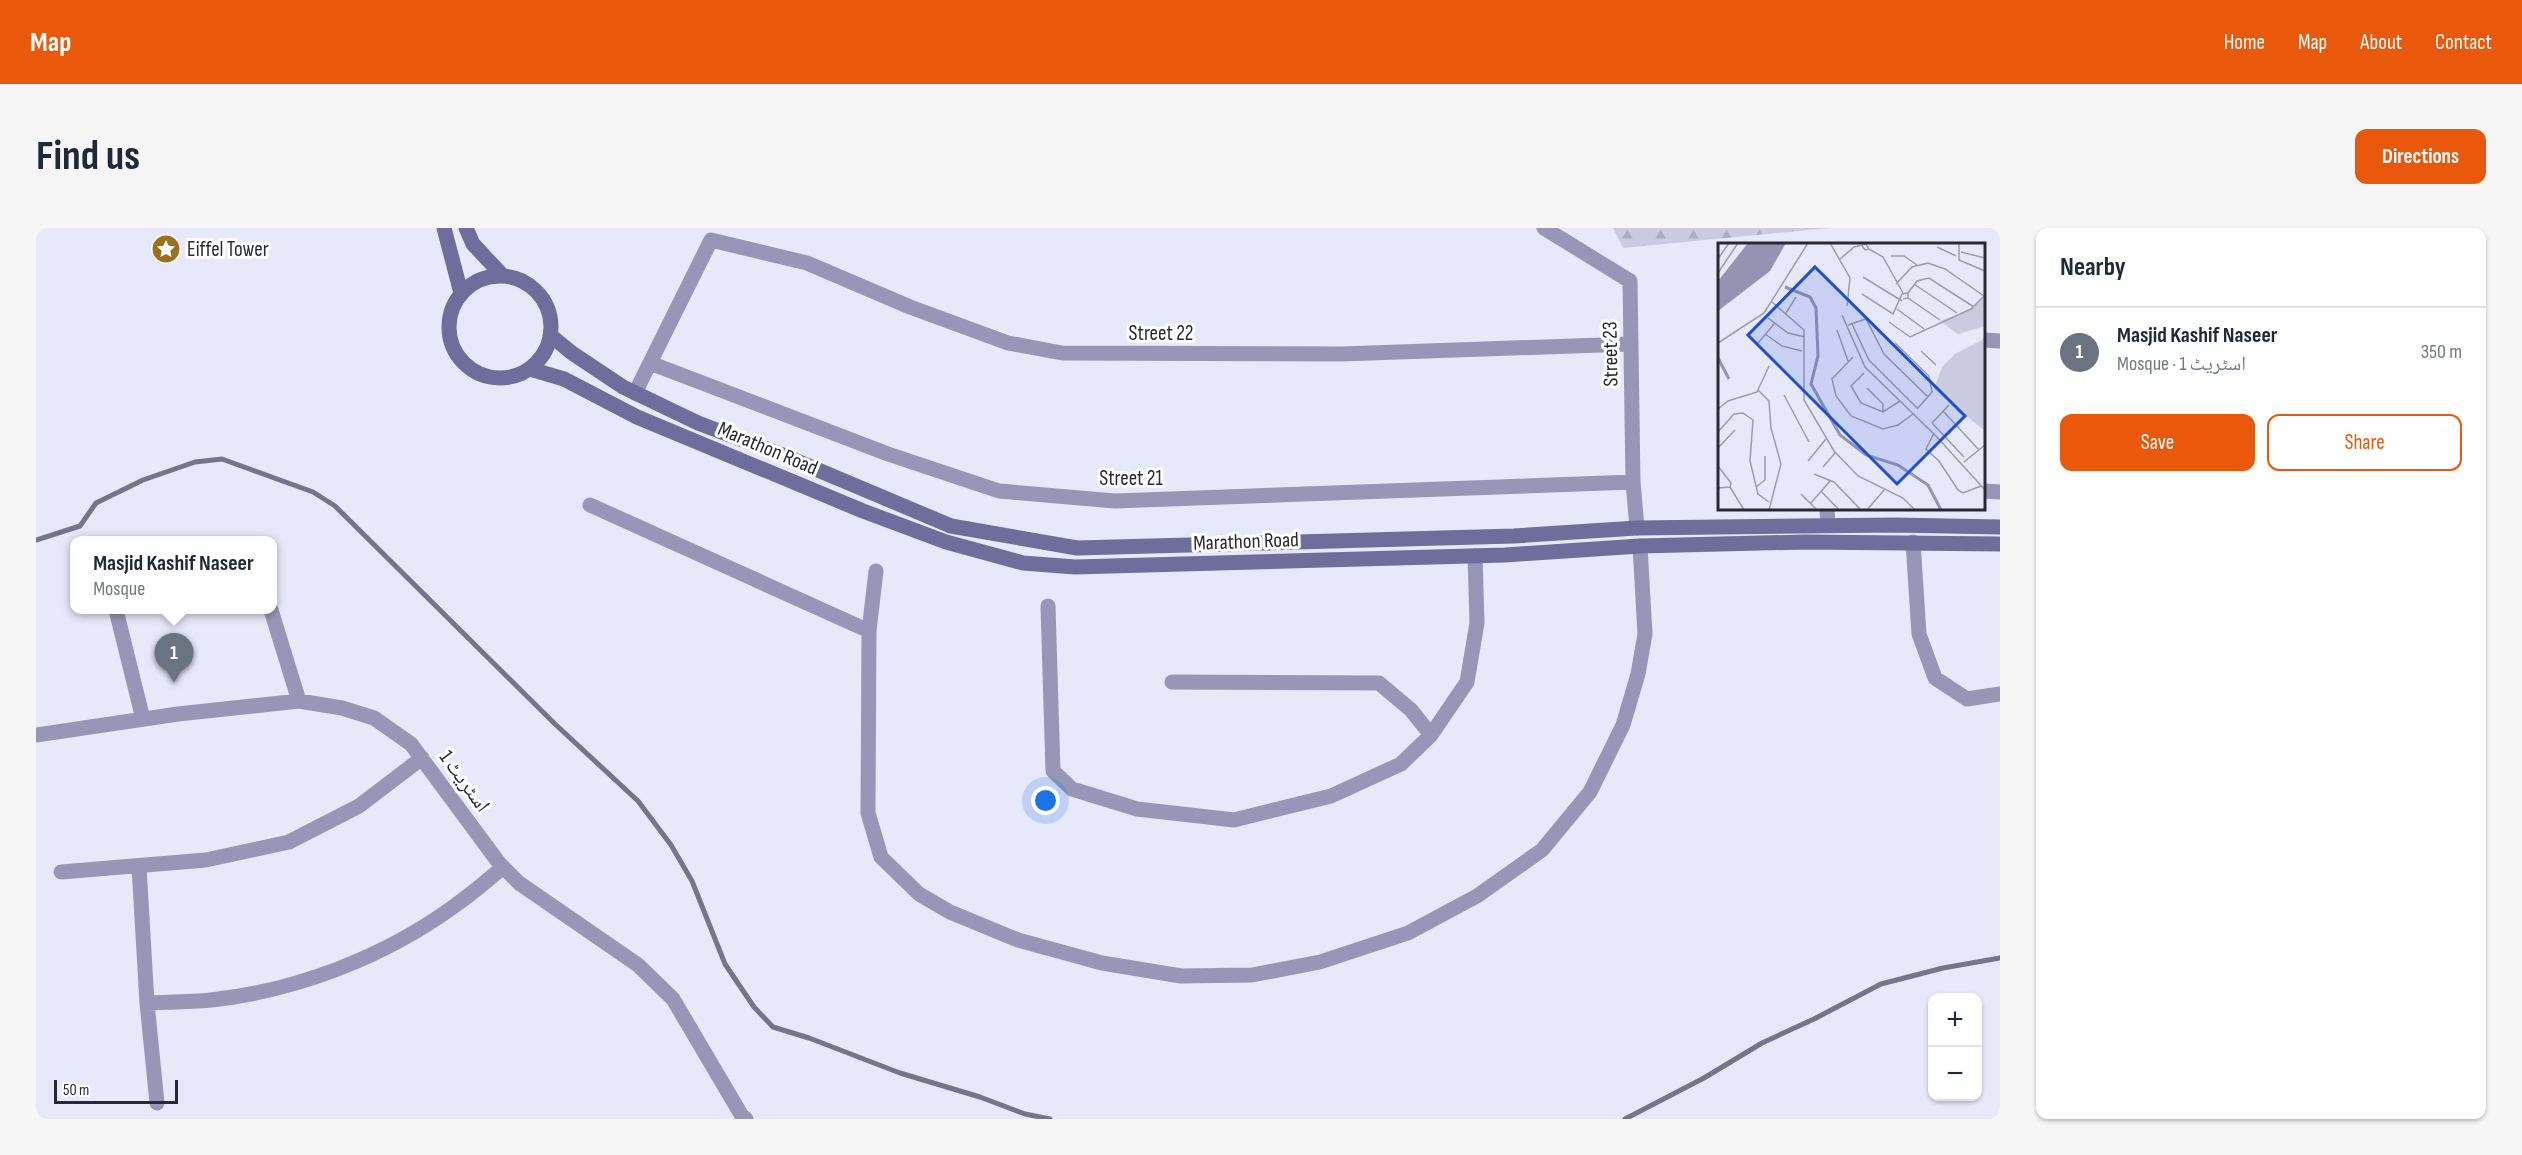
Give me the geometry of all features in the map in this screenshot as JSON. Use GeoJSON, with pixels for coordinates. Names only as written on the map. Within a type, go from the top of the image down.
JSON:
{"type":"FeatureCollection","features":[{"type":"Feature","properties":{"kind":"main road"},"geometry":{"type":"LineString","coordinates":[[444,228],[461,293]]}},
{"type":"Feature","properties":{"kind":"main road"},"geometry":{"type":"LineString","coordinates":[[466,228],[473,244],[503,276]]}},
{"type":"Feature","properties":{"kind":"main road"},"geometry":{"type":"LineString","coordinates":[[492,276],[510,276],[526,283],[540,295],[549,310],[551,326],[549,342],[542,357],[530,369],[516,376],[500,379],[483,376],[469,368],[458,357],[451,342],[448,326],[452,308],[461,293],[475,282],[492,276]]}},
{"type":"Feature","properties":{"kind":"main road","name":"Marathon Road"},"geometry":{"type":"LineString","coordinates":[[550,335],[572,353],[635,393],[698,423],[780,453],[951,526],[1077,548],[1514,537],[1637,528],[1828,525],[2000,527]]}},
{"type":"Feature","properties":{"kind":"main road","name":"Marathon Road"},"geometry":{"type":"LineString","coordinates":[[530,369],[564,379],[637,417],[863,511],[946,542],[1023,563],[1075,567],[1475,556],[1640,546],[1913,542],[2000,544]]}},
{"type":"Feature","properties":{"kind":"main road"},"geometry":{"type":"LineString","coordinates":[[1637,528],[1640,546]]}},
{"type":"Feature","properties":{"kind":"street","name":"Street 23"},"geometry":{"type":"LineString","coordinates":[[1544,228],[1630,280],[1630,344],[1637,528]]}},
{"type":"Feature","properties":{"kind":"street","name":"Street 22"},"geometry":{"type":"LineString","coordinates":[[650,363],[711,240],[807,263],[910,307],[1008,343],[1062,353],[1342,354],[1630,344]]}},
{"type":"Feature","properties":{"kind":"street"},"geometry":{"type":"LineString","coordinates":[[1985,340],[2000,341]]}},
{"type":"Feature","properties":{"kind":"street"},"geometry":{"type":"LineString","coordinates":[[635,393],[650,363]]}},
{"type":"Feature","properties":{"kind":"street","name":"Street 21"},"geometry":{"type":"LineString","coordinates":[[650,363],[888,454],[999,491],[1115,501],[1634,482]]}},
{"type":"Feature","properties":{"kind":"street"},"geometry":{"type":"LineString","coordinates":[[1985,491],[2000,492]]}},
{"type":"Feature","properties":{"kind":"street"},"geometry":{"type":"LineString","coordinates":[[590,505],[869,631]]}},
{"type":"Feature","properties":{"kind":"street"},"geometry":{"type":"LineString","coordinates":[[1827,510],[1828,525]]}},
{"type":"Feature","properties":{"kind":"street"},"geometry":{"type":"LineString","coordinates":[[1913,542],[1919,634],[1935,678],[1966,699],[2000,694]]}},
{"type":"Feature","properties":{"kind":"street"},"geometry":{"type":"LineString","coordinates":[[876,570],[869,631],[868,813],[881,857],[919,894],[950,912],[1018,940],[1102,963],[1181,976],[1252,975],[1320,962],[1408,933],[1477,896],[1542,850],[1590,792],[1623,725],[1638,674],[1645,634],[1640,546]]}},
{"type":"Feature","properties":{"kind":"street"},"geometry":{"type":"LineString","coordinates":[[1048,606],[1053,771],[1072,789],[1137,809],[1234,820],[1331,796],[1401,764],[1431,735],[1467,682],[1477,623],[1475,556]]}},
{"type":"Feature","properties":{"kind":"street"},"geometry":{"type":"LineString","coordinates":[[117,614],[143,719]]}},
{"type":"Feature","properties":{"kind":"street"},"geometry":{"type":"LineString","coordinates":[[273,614],[299,701]]}},
{"type":"Feature","properties":{"kind":"street"},"geometry":{"type":"LineString","coordinates":[[1172,682],[1379,683],[1411,710],[1431,735]]}},
{"type":"Feature","properties":{"kind":"street","name":"اسٹریٹ 1"},"geometry":{"type":"LineString","coordinates":[[36,735],[143,719],[299,701],[342,708],[374,718],[411,744],[503,867],[519,883],[638,965],[674,999],[742,1116],[746,1119]]}},
{"type":"Feature","properties":{"kind":"street"},"geometry":{"type":"LineString","coordinates":[[61,872],[207,860],[289,842],[359,806],[422,758]]}},
{"type":"Feature","properties":{"kind":"street"},"geometry":{"type":"LineString","coordinates":[[140,867],[147,1003],[157,1103]]}},
{"type":"Feature","properties":{"kind":"street"},"geometry":{"type":"LineString","coordinates":[[147,1003],[212,1000],[276,988],[338,969],[397,942],[452,908],[503,867]]}},
{"type":"Feature","properties":{"kind":"green space"},"geometry":{"type":"Polygon","coordinates":[[[1613,228],[1830,228],[1623,248],[1613,228]]]}},
{"type":"Feature","properties":{"kind":"waterway"},"geometry":{"type":"LineString","coordinates":[[36,540],[80,526],[96,503],[143,480],[195,462],[222,459],[313,492],[335,506],[555,724],[638,801],[671,845],[692,881],[725,964],[754,1007],[773,1027],[809,1038],[900,1073],[980,1097],[1025,1114],[1050,1119]]}},
{"type":"Feature","properties":{"kind":"waterway"},"geometry":{"type":"LineString","coordinates":[[1625,1119],[1704,1078],[1762,1043],[1881,984],[1943,968],[2000,958]]}},
{"type":"Feature","properties":{"kind":"place","name":"Eiffel Tower"},"geometry":{"type":"Point","coordinates":[166,249]}},
{"type":"Feature","properties":{"kind":"place","name":"Masjid Kashif Naseer"},"geometry":{"type":"Point","coordinates":[174,683]}}]}
